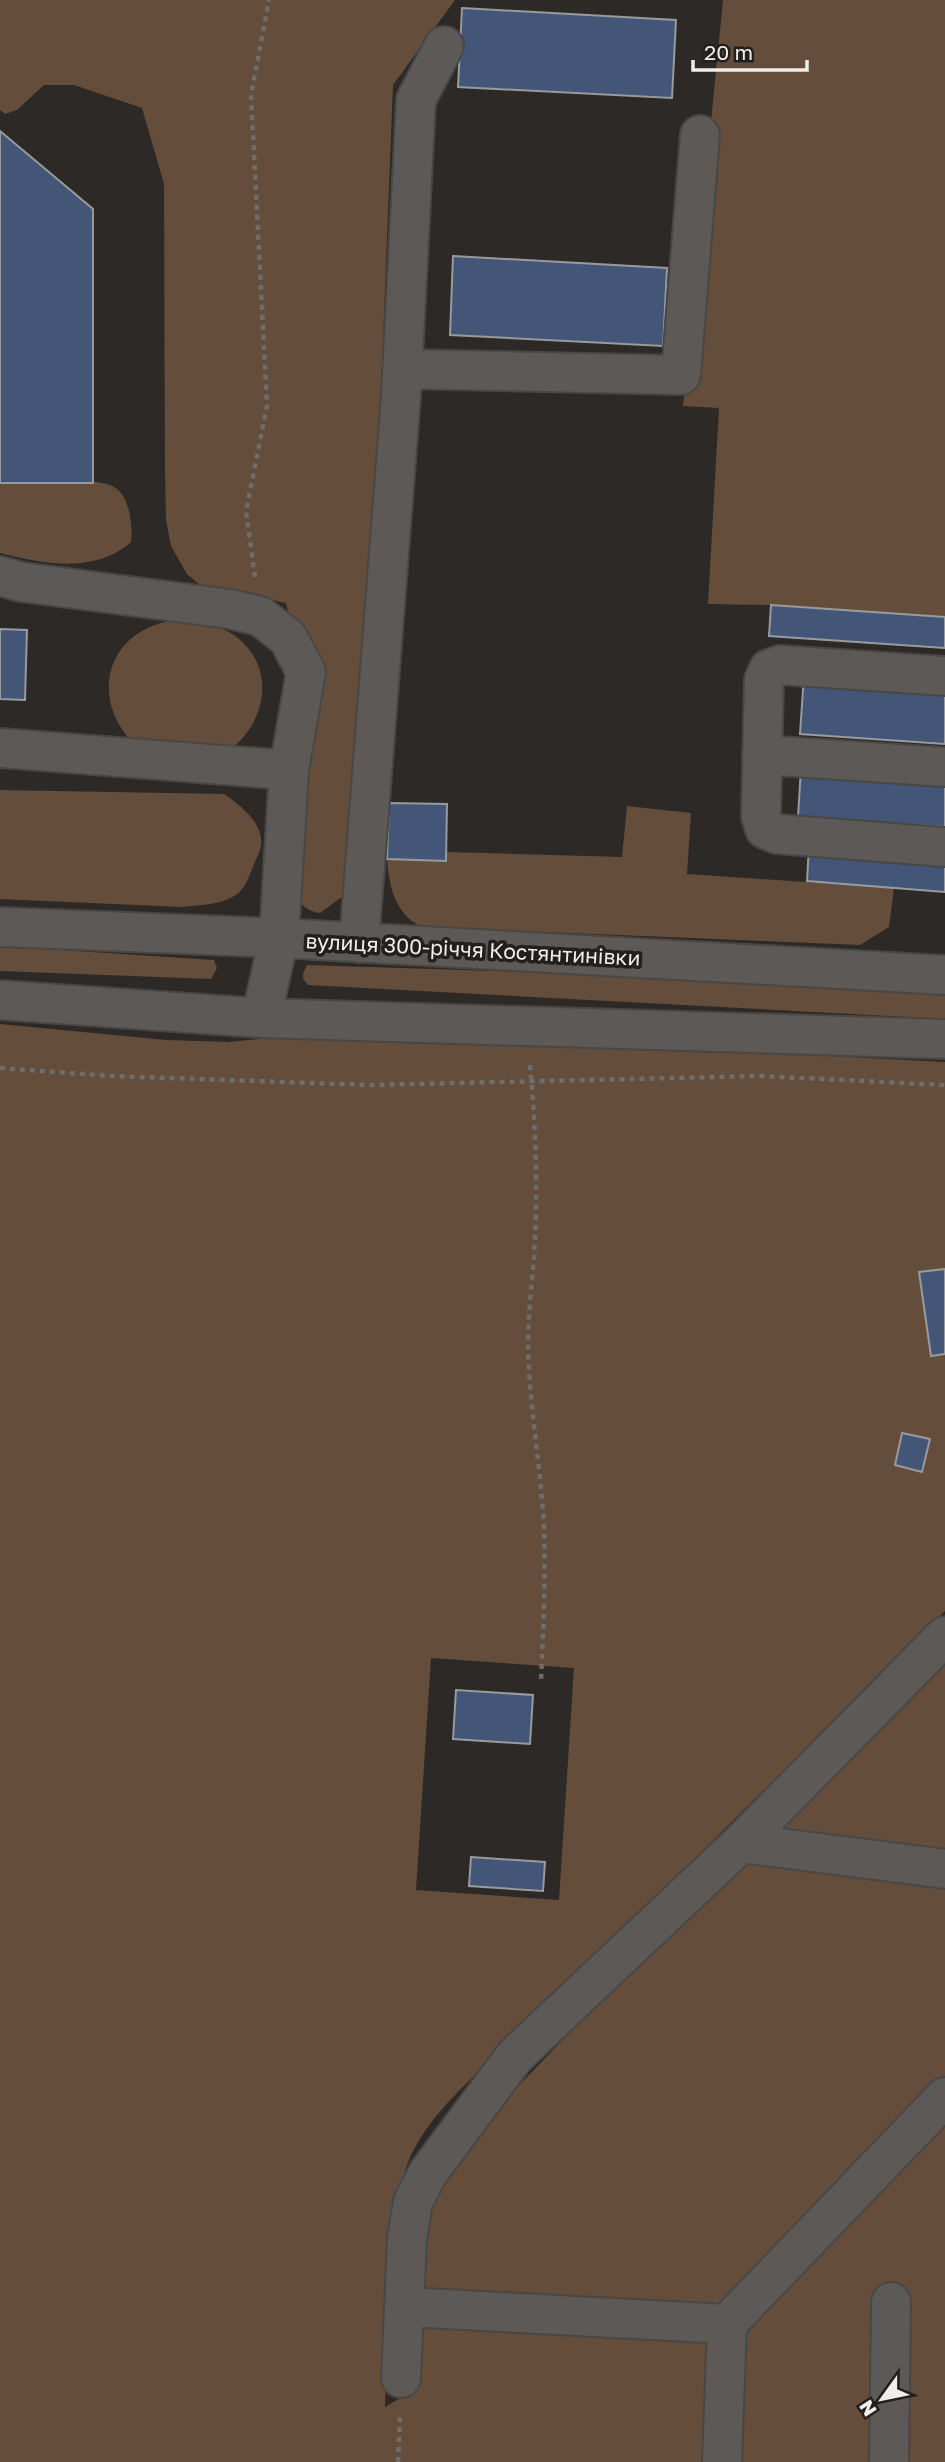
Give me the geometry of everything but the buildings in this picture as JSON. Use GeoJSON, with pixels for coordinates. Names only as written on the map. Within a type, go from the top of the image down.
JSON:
{"type":"FeatureCollection","features":[{"type":"Feature","properties":{"kind":"street"},"geometry":{"type":"LineString","coordinates":[[359,943],[402,369],[416,100],[444,46]]}},
{"type":"Feature","properties":{"kind":"street"},"geometry":{"type":"LineString","coordinates":[[402,369],[681,375],[699,135]]}},
{"type":"Feature","properties":{"kind":"street"},"geometry":{"type":"LineString","coordinates":[[0,576],[21,582],[230,609],[260,616],[288,638],[306,672],[289,770],[279,938],[261,1018]]}},
{"type":"Feature","properties":{"kind":"street"},"geometry":{"type":"LineString","coordinates":[[945,676],[780,665],[769,669],[764,680],[761,816],[765,829],[777,834],[945,847]]}},
{"type":"Feature","properties":{"kind":"street"},"geometry":{"type":"LineString","coordinates":[[0,748],[289,770]]}},
{"type":"Feature","properties":{"kind":"street"},"geometry":{"type":"LineString","coordinates":[[762,755],[945,767]]}},
{"type":"Feature","properties":{"kind":"street","name":"вулиця 300-річчя Костянтинівки"},"geometry":{"type":"LineString","coordinates":[[0,926],[279,938],[945,975]]}},
{"type":"Feature","properties":{"kind":"street"},"geometry":{"type":"LineString","coordinates":[[0,1000],[261,1018],[945,1039]]}},
{"type":"Feature","properties":{"kind":"street"},"geometry":{"type":"LineString","coordinates":[[401,2378],[407,2239],[413,2202],[428,2173],[515,2056],[741,1843],[945,1636]]}},
{"type":"Feature","properties":{"kind":"street"},"geometry":{"type":"LineString","coordinates":[[741,1843],[945,1869]]}},
{"type":"Feature","properties":{"kind":"street"},"geometry":{"type":"LineString","coordinates":[[722,2462],[727,2324],[945,2097]]}},
{"type":"Feature","properties":{"kind":"street"},"geometry":{"type":"LineString","coordinates":[[889,2462],[891,2302]]}},
{"type":"Feature","properties":{"kind":"street"},"geometry":{"type":"LineString","coordinates":[[426,2308],[727,2324]]}},
{"type":"Feature","properties":{"kind":"path"},"geometry":{"type":"LineString","coordinates":[[260,616],[246,511],[267,406],[251,95],[269,0]]}},
{"type":"Feature","properties":{"kind":"path"},"geometry":{"type":"LineString","coordinates":[[527,1026],[535,1108],[534,1257],[528,1306],[529,1368],[544,1529],[541,1682]]}},
{"type":"Feature","properties":{"kind":"path"},"geometry":{"type":"LineString","coordinates":[[0,1068],[111,1076],[369,1085],[761,1076],[945,1085]]}},
{"type":"Feature","properties":{"kind":"path"},"geometry":{"type":"LineString","coordinates":[[398,2462],[401,2378]]}},
{"type":"Feature","properties":{"kind":"shaded area"},"geometry":{"type":"Polygon","coordinates":[[[0,0],[455,0],[393,85],[380,417],[350,886],[343,896],[320,913],[305,907],[294,894],[298,662],[286,603],[200,585],[187,574],[171,546],[166,520],[165,471],[164,184],[142,108],[74,85],[44,85],[17,110],[5,114],[0,110],[0,0]]]}},
{"type":"Feature","properties":{"kind":"shaded area"},"geometry":{"type":"Polygon","coordinates":[[[723,0],[945,0],[945,617],[771,605],[708,604],[719,408],[683,406],[723,0]]]}},
{"type":"Feature","properties":{"kind":"shaded area"},"geometry":{"type":"Polygon","coordinates":[[[76,480],[114,487],[127,504],[131,520],[131,542],[101,559],[68,564],[0,553],[0,481],[76,480]]]}},
{"type":"Feature","properties":{"kind":"shaded area"},"geometry":{"type":"Polygon","coordinates":[[[176,620],[223,629],[245,644],[255,659],[261,675],[259,709],[241,740],[227,752],[130,740],[117,721],[110,702],[109,683],[113,665],[122,649],[135,635],[154,625],[176,620]]]}},
{"type":"Feature","properties":{"kind":"shaded area"},"geometry":{"type":"Polygon","coordinates":[[[0,790],[224,794],[244,809],[255,822],[261,838],[260,849],[242,889],[236,895],[217,903],[182,907],[0,899],[0,790]]]}},
{"type":"Feature","properties":{"kind":"shaded area"},"geometry":{"type":"Polygon","coordinates":[[[627,806],[691,813],[687,874],[894,888],[889,927],[860,945],[422,927],[405,915],[395,899],[387,859],[445,861],[446,852],[622,857],[627,806]]]}},
{"type":"Feature","properties":{"kind":"shaded area"},"geometry":{"type":"Polygon","coordinates":[[[0,946],[214,960],[217,968],[211,979],[0,971],[0,946]]]}},
{"type":"Feature","properties":{"kind":"shaded area"},"geometry":{"type":"Polygon","coordinates":[[[307,965],[526,972],[945,992],[945,1019],[308,985],[303,976],[307,965]]]}},
{"type":"Feature","properties":{"kind":"shaded area"},"geometry":{"type":"Polygon","coordinates":[[[0,1024],[166,1040],[229,1042],[300,1035],[541,1041],[945,1062],[945,1611],[460,2090],[427,2128],[410,2156],[398,2203],[385,2407],[407,2394],[410,2236],[457,2150],[718,1878],[945,1655],[945,2462],[0,2462],[0,1024]],[[431,1658],[416,1890],[559,1900],[574,1668],[431,1658]]]}}]}
